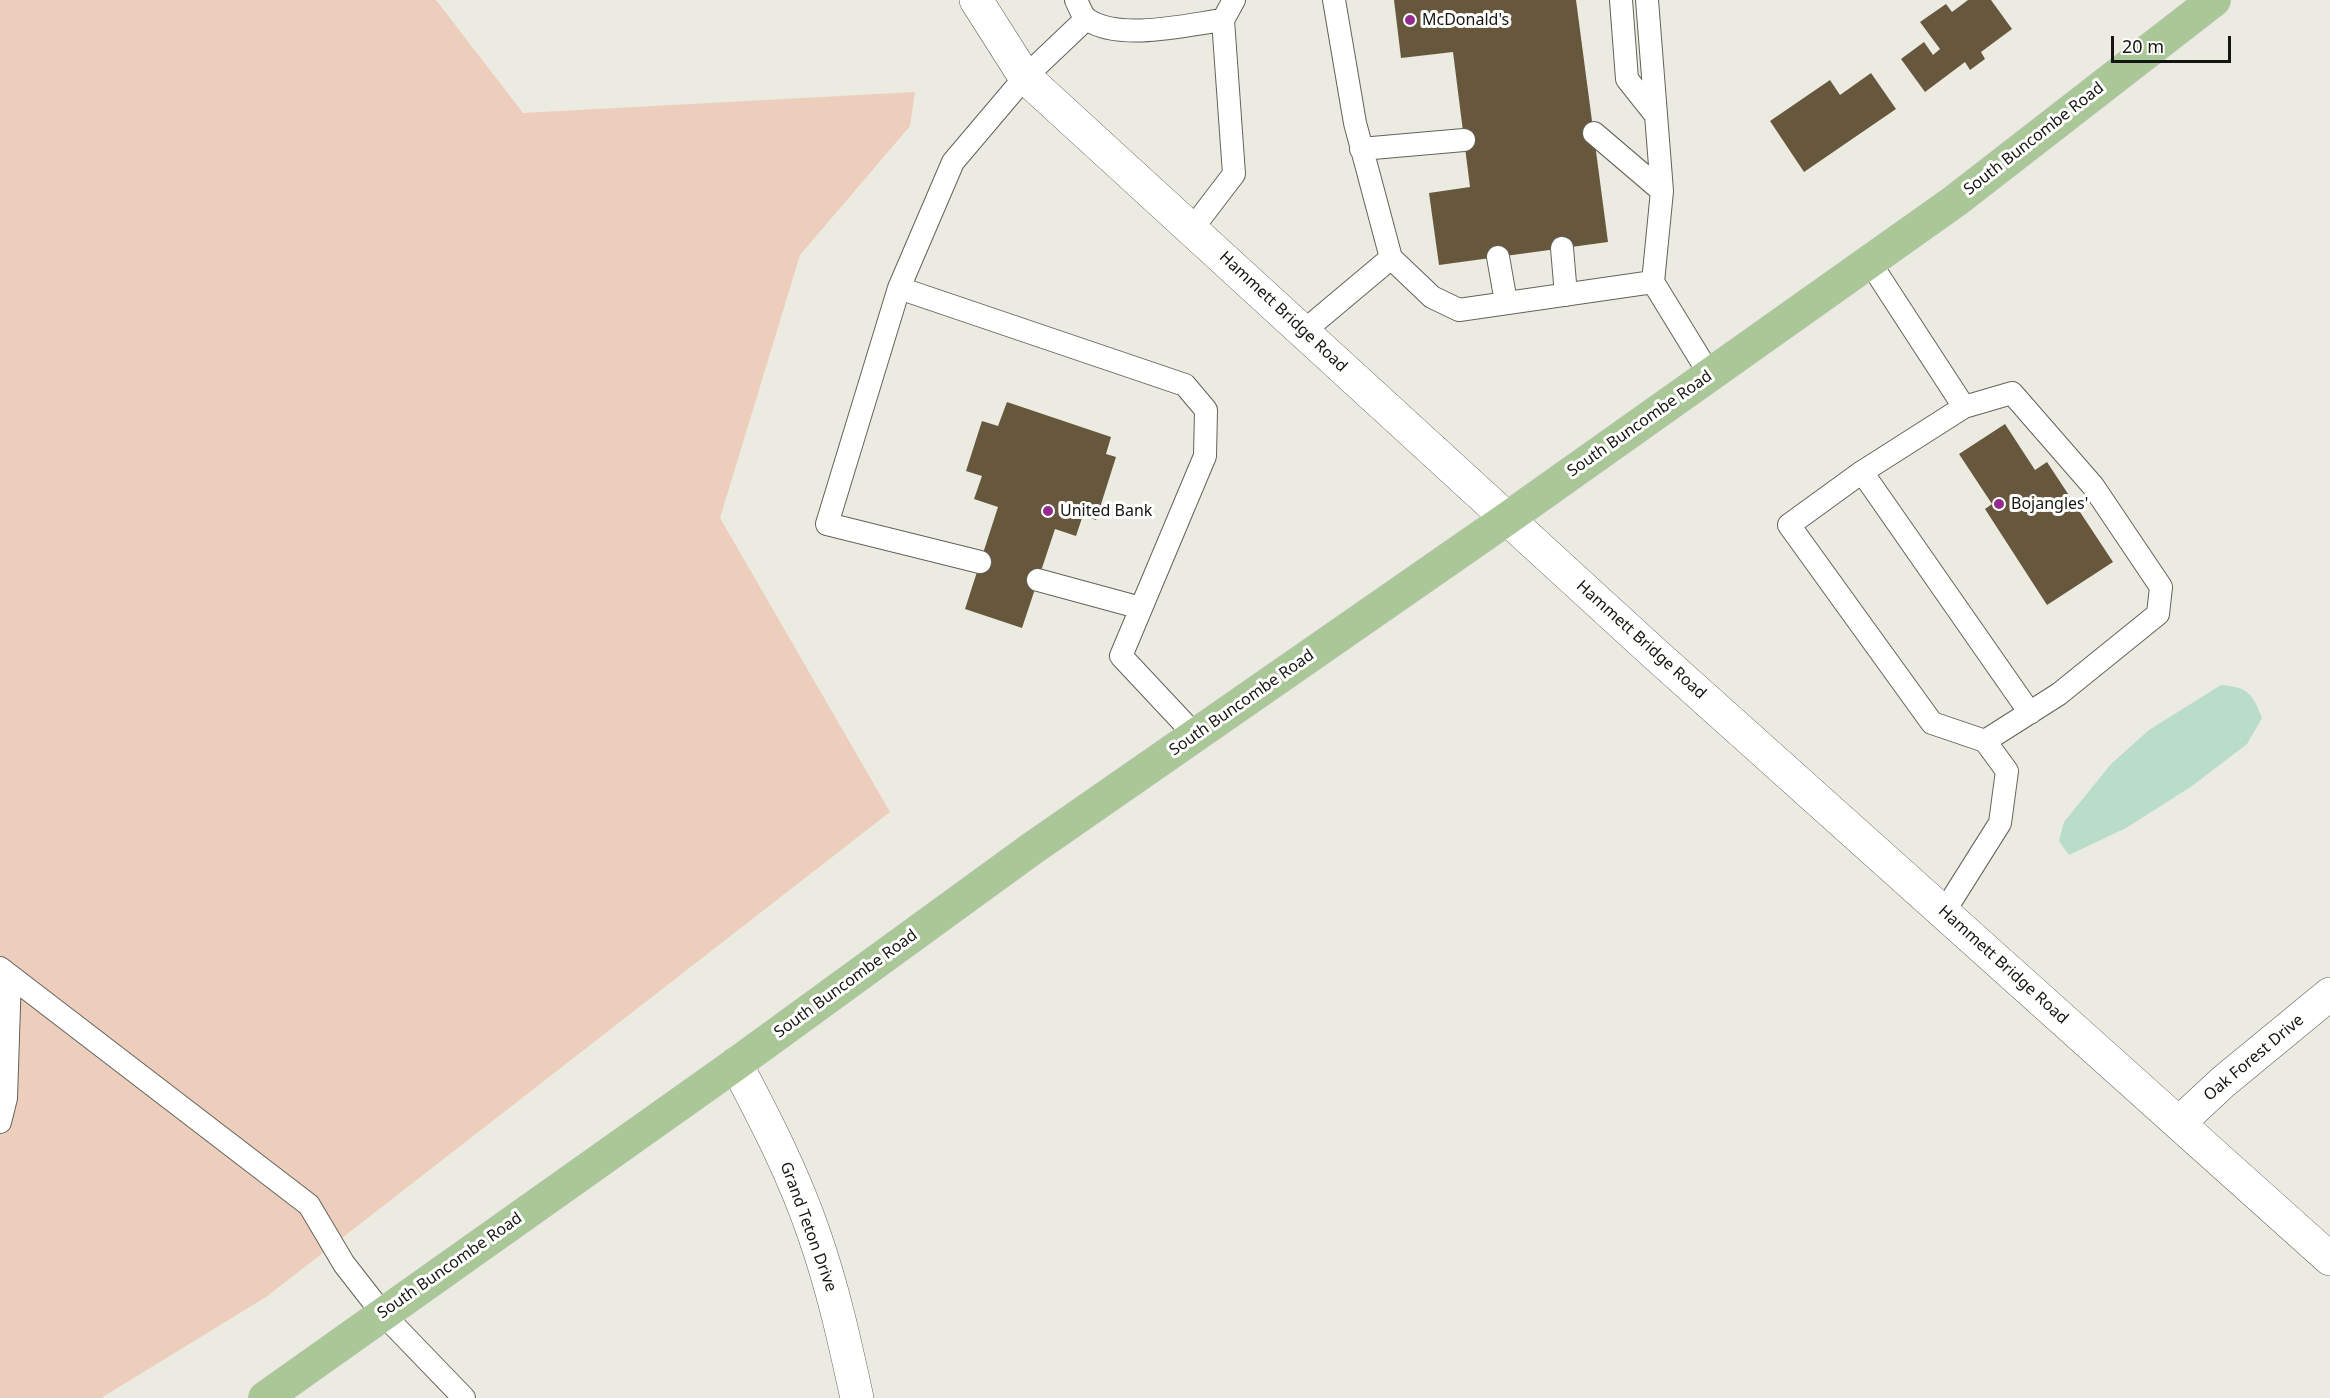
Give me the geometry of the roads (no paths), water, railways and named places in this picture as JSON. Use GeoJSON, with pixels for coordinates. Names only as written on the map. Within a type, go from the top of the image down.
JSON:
{"type":"FeatureCollection","features":[{"type":"Feature","properties":{"kind":"main road","name":"South Buncombe Road"},"geometry":{"type":"LineString","coordinates":[[265,1398],[736,1064],[1030,850],[1508,518],[1955,201],[2214,0]]}},
{"type":"Feature","properties":{"kind":"street","name":"Hammett Bridge Road"},"geometry":{"type":"LineString","coordinates":[[976,0],[1025,77],[1654,653],[2330,1259]]}},
{"type":"Feature","properties":{"kind":"street","name":"Oak Forest Drive"},"geometry":{"type":"LineString","coordinates":[[2179,1123],[2223,1082],[2330,994]]}},
{"type":"Feature","properties":{"kind":"street","name":"Grand Teton Drive"},"geometry":{"type":"LineString","coordinates":[[736,1064],[776,1138],[814,1234],[835,1304],[857,1398]]}},
{"type":"Feature","properties":{"kind":"lane"},"geometry":{"type":"LineString","coordinates":[[1192,229],[1234,174],[1223,20],[1234,0]]}},
{"type":"Feature","properties":{"kind":"lane"},"geometry":{"type":"LineString","coordinates":[[1334,0],[1355,123],[1391,258],[1432,297],[1459,310],[1653,282]]}},
{"type":"Feature","properties":{"kind":"lane"},"geometry":{"type":"LineString","coordinates":[[1621,0],[1627,79],[1654,112]]}},
{"type":"Feature","properties":{"kind":"lane"},"geometry":{"type":"LineString","coordinates":[[1647,0],[1662,191],[1653,282],[1710,375]]}},
{"type":"Feature","properties":{"kind":"lane"},"geometry":{"type":"LineString","coordinates":[[980,562],[827,524],[899,288],[953,162],[1081,9],[1112,30],[1154,29],[1223,20]]}},
{"type":"Feature","properties":{"kind":"lane"},"geometry":{"type":"LineString","coordinates":[[1594,133],[1662,191]]}},
{"type":"Feature","properties":{"kind":"lane"},"geometry":{"type":"LineString","coordinates":[[1361,149],[1464,140]]}},
{"type":"Feature","properties":{"kind":"lane"},"geometry":{"type":"LineString","coordinates":[[1562,248],[1566,295]]}},
{"type":"Feature","properties":{"kind":"lane"},"geometry":{"type":"LineString","coordinates":[[1498,257],[1506,302]]}},
{"type":"Feature","properties":{"kind":"lane"},"geometry":{"type":"LineString","coordinates":[[1304,331],[1391,258]]}},
{"type":"Feature","properties":{"kind":"lane"},"geometry":{"type":"LineString","coordinates":[[1869,261],[1964,407]]}},
{"type":"Feature","properties":{"kind":"lane"},"geometry":{"type":"LineString","coordinates":[[899,288],[1185,385],[1206,410],[1205,456],[1121,656],[1195,735]]}},
{"type":"Feature","properties":{"kind":"lane"},"geometry":{"type":"LineString","coordinates":[[1944,912],[2000,823],[2007,771],[1984,741],[1932,723],[1789,525],[1862,472],[1964,407],[2012,393],[2093,486],[2161,587],[2158,614],[2059,694],[1984,741]]}},
{"type":"Feature","properties":{"kind":"lane"},"geometry":{"type":"LineString","coordinates":[[1862,472],[2030,713]]}},
{"type":"Feature","properties":{"kind":"lane"},"geometry":{"type":"LineString","coordinates":[[1038,580],[1141,608]]}},
{"type":"Feature","properties":{"kind":"lane"},"geometry":{"type":"LineString","coordinates":[[0,1122],[6,1098],[5,972]]}},
{"type":"Feature","properties":{"kind":"lane"},"geometry":{"type":"LineString","coordinates":[[5,972],[309,1205],[344,1264],[383,1314],[464,1398]]}},
{"type":"Feature","properties":{"kind":"place","name":"McDonald's"},"geometry":{"type":"Point","coordinates":[1410,20]}},
{"type":"Feature","properties":{"kind":"place","name":"Bojangles'"},"geometry":{"type":"Point","coordinates":[1999,504]}},
{"type":"Feature","properties":{"kind":"place","name":"United Bank"},"geometry":{"type":"Point","coordinates":[1048,511]}}]}
